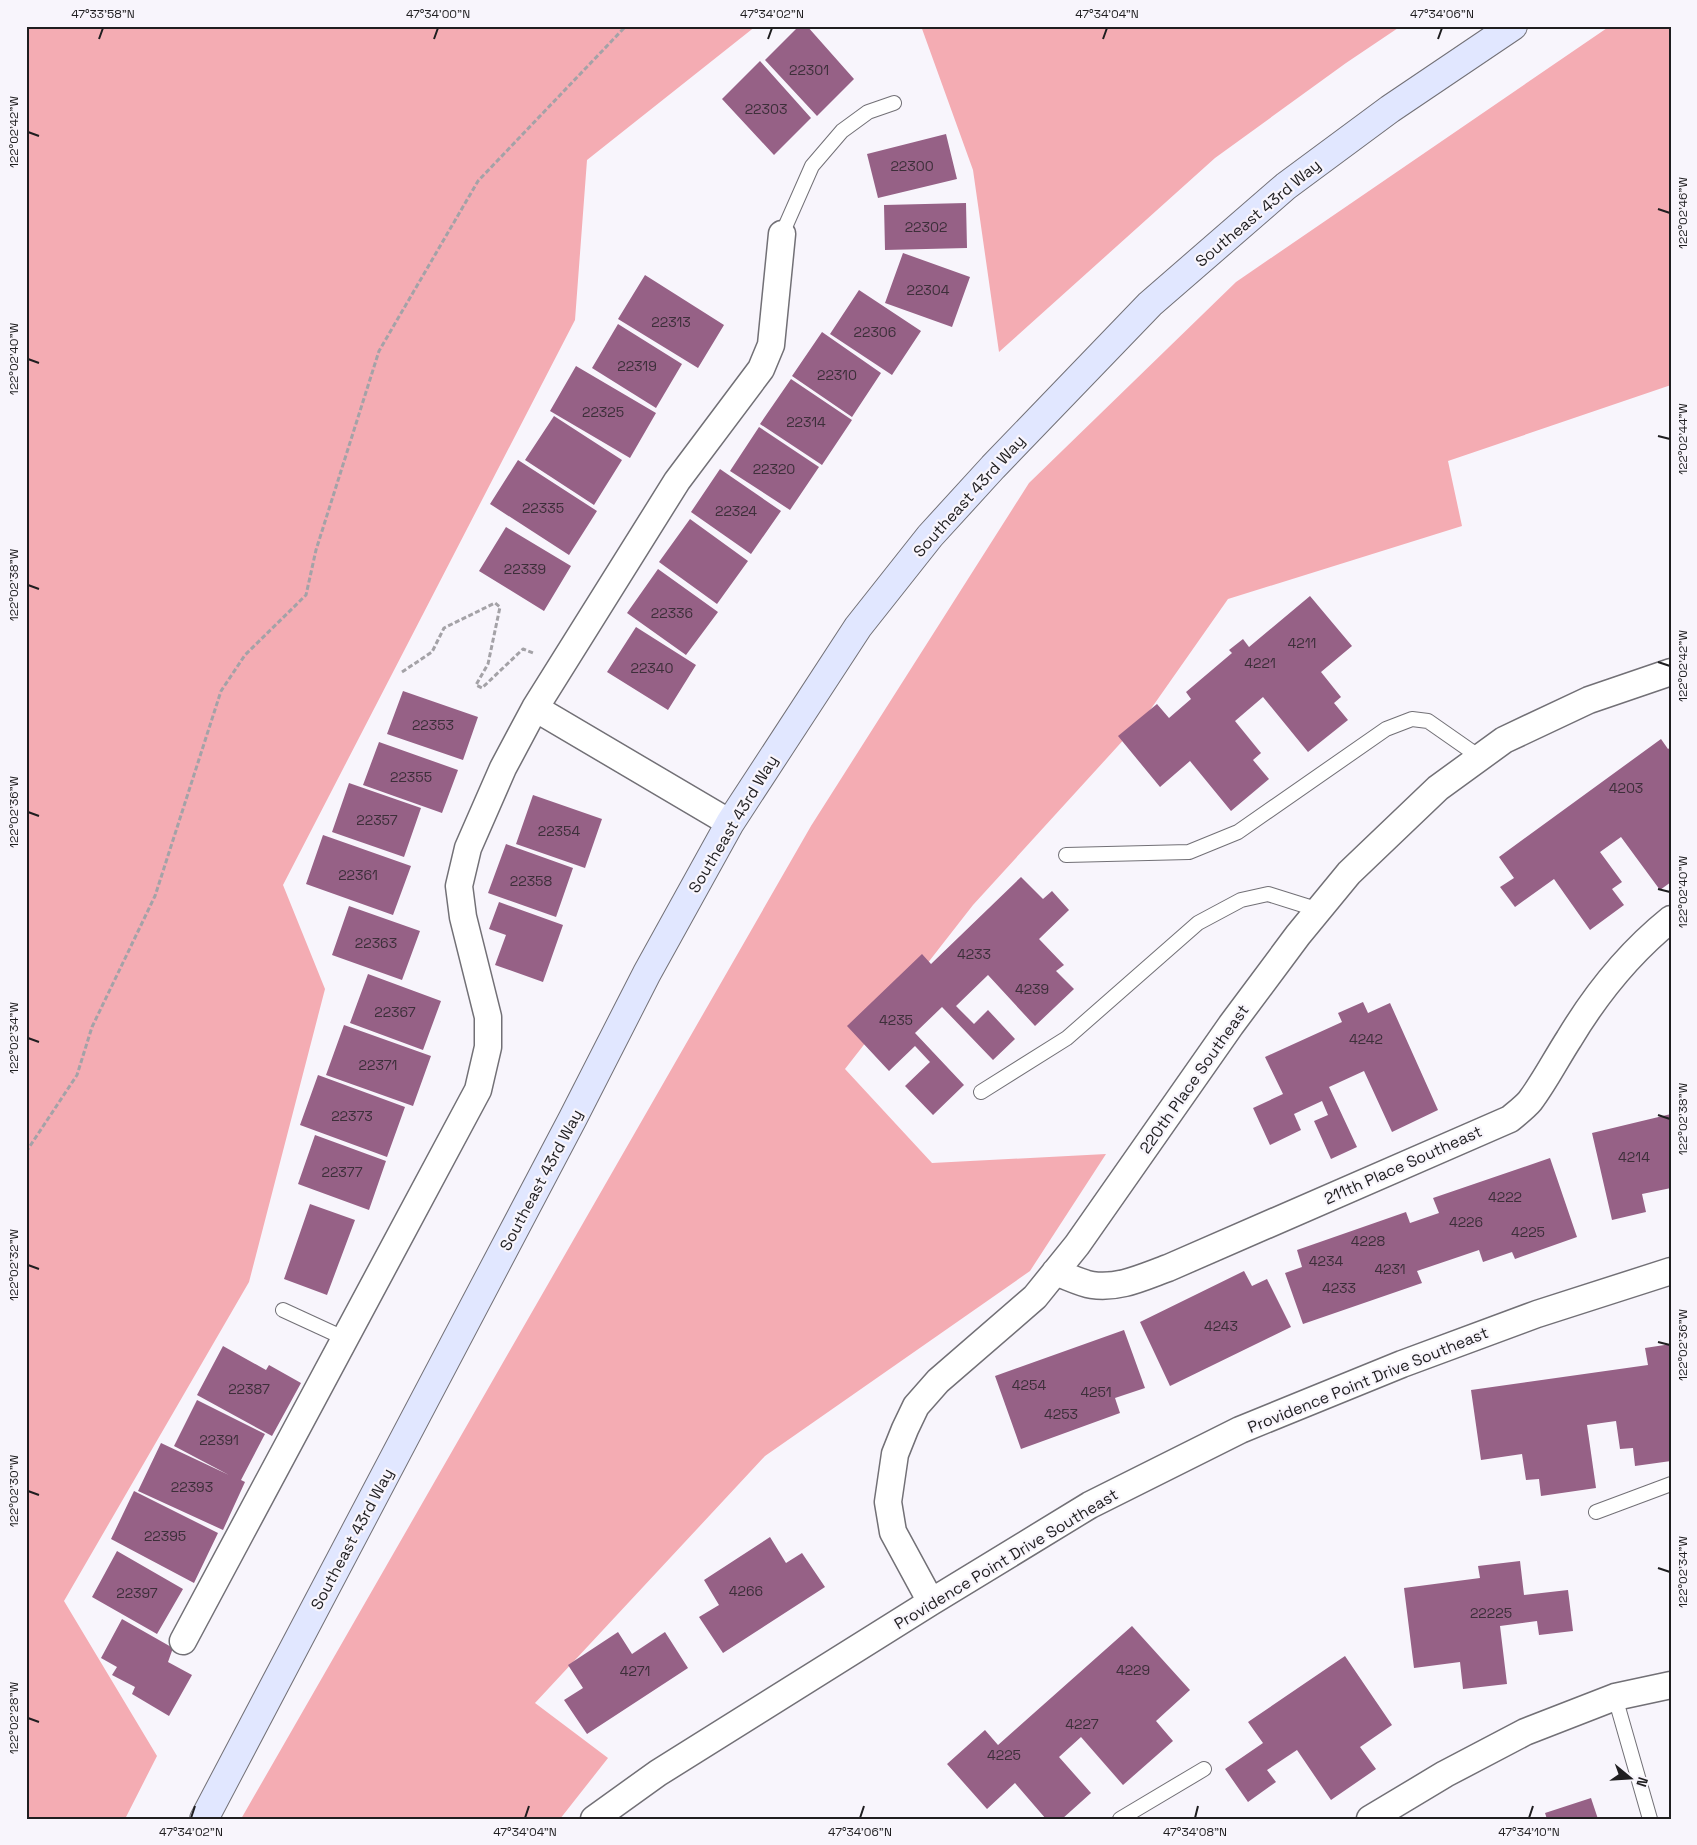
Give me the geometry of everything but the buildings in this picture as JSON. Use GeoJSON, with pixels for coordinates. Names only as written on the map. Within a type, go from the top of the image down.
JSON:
{"type":"FeatureCollection","features":[{"type":"Feature","properties":{"kind":"main road","name":"Southeast 43rd Way"},"geometry":{"type":"LineString","coordinates":[[204,1819],[541,1180],[647,973],[730,823],[858,627],[930,536],[1085,369],[1150,304],[1286,186],[1390,108],[1513,26]]}},
{"type":"Feature","properties":{"kind":"street"},"geometry":{"type":"LineString","coordinates":[[183,1641],[478,1090],[488,1047],[488,1016],[463,917],[459,886],[468,848],[502,768],[535,708],[677,481],[761,369],[772,345],[782,234]]}},
{"type":"Feature","properties":{"kind":"street","name":"220th Place Southeast"},"geometry":{"type":"LineString","coordinates":[[931,1602],[903,1554],[893,1532],[888,1502],[895,1454],[916,1406],[938,1381],[1035,1297],[1076,1245],[1231,1025],[1349,873],[1438,788],[1504,740],[1589,700],[1671,672]]}},
{"type":"Feature","properties":{"kind":"street"},"geometry":{"type":"LineString","coordinates":[[535,708],[730,823]]}},
{"type":"Feature","properties":{"kind":"street","name":"211th Place Southeast"},"geometry":{"type":"LineString","coordinates":[[1055,1272],[1090,1284],[1105,1286],[1123,1284],[1168,1268],[1510,1119],[1529,1102],[1549,1073],[1569,1038],[1622,965],[1647,938],[1671,919]]}},
{"type":"Feature","properties":{"kind":"street","name":"Providence Point Drive Southeast"},"geometry":{"type":"LineString","coordinates":[[594,1819],[658,1774],[931,1602],[1090,1506],[1240,1430],[1402,1364],[1536,1314],[1671,1271]]}},
{"type":"Feature","properties":{"kind":"street"},"geometry":{"type":"LineString","coordinates":[[1370,1819],[1445,1774],[1525,1732],[1615,1697],[1671,1685]]}},
{"type":"Feature","properties":{"kind":"lane"},"geometry":{"type":"LineString","coordinates":[[782,234],[812,166],[842,131],[868,112],[894,103]]}},
{"type":"Feature","properties":{"kind":"lane"},"geometry":{"type":"LineString","coordinates":[[1066,855],[1189,852],[1238,832],[1386,729],[1412,719],[1428,721],[1481,758]]}},
{"type":"Feature","properties":{"kind":"lane"},"geometry":{"type":"LineString","coordinates":[[981,1092],[1067,1038],[1198,922],[1240,900],[1268,894],[1319,910]]}},
{"type":"Feature","properties":{"kind":"lane"},"geometry":{"type":"LineString","coordinates":[[283,1310],[346,1338]]}},
{"type":"Feature","properties":{"kind":"lane"},"geometry":{"type":"LineString","coordinates":[[1596,1512],[1671,1484]]}},
{"type":"Feature","properties":{"kind":"lane"},"geometry":{"type":"LineString","coordinates":[[1615,1697],[1650,1819]]}},
{"type":"Feature","properties":{"kind":"lane"},"geometry":{"type":"LineString","coordinates":[[1120,1819],[1204,1769]]}},
{"type":"Feature","properties":{"kind":"path"},"geometry":{"type":"LineString","coordinates":[[26,1152],[76,1075],[92,1027],[154,896],[221,691],[245,655],[306,595],[316,550],[379,351],[478,180],[626,26]]}},
{"type":"Feature","properties":{"kind":"path"},"geometry":{"type":"LineString","coordinates":[[402,672],[432,652],[444,628],[495,604],[500,607],[488,664],[476,685],[482,688],[523,649],[534,653]]}},
{"type":"Feature","properties":{"kind":"shaded area"},"geometry":{"type":"Polygon","coordinates":[[[26,26],[756,26],[587,160],[575,320],[283,885],[325,989],[249,1282],[64,1601],[157,1756],[125,1819],[26,1819],[26,26]]]}},
{"type":"Feature","properties":{"kind":"shaded area"},"geometry":{"type":"Polygon","coordinates":[[[921,26],[1401,26],[1346,63],[1215,158],[999,352],[973,170],[921,26]]]}},
{"type":"Feature","properties":{"kind":"shaded area"},"geometry":{"type":"Polygon","coordinates":[[[1610,26],[1671,26],[1671,385],[1448,461],[1462,526],[1228,599],[1148,713],[973,905],[845,1069],[932,1163],[1106,1154],[1030,1271],[765,1456],[535,1703],[608,1758],[560,1819],[241,1819],[811,826],[1029,483],[1236,282],[1610,26]]]}}]}
